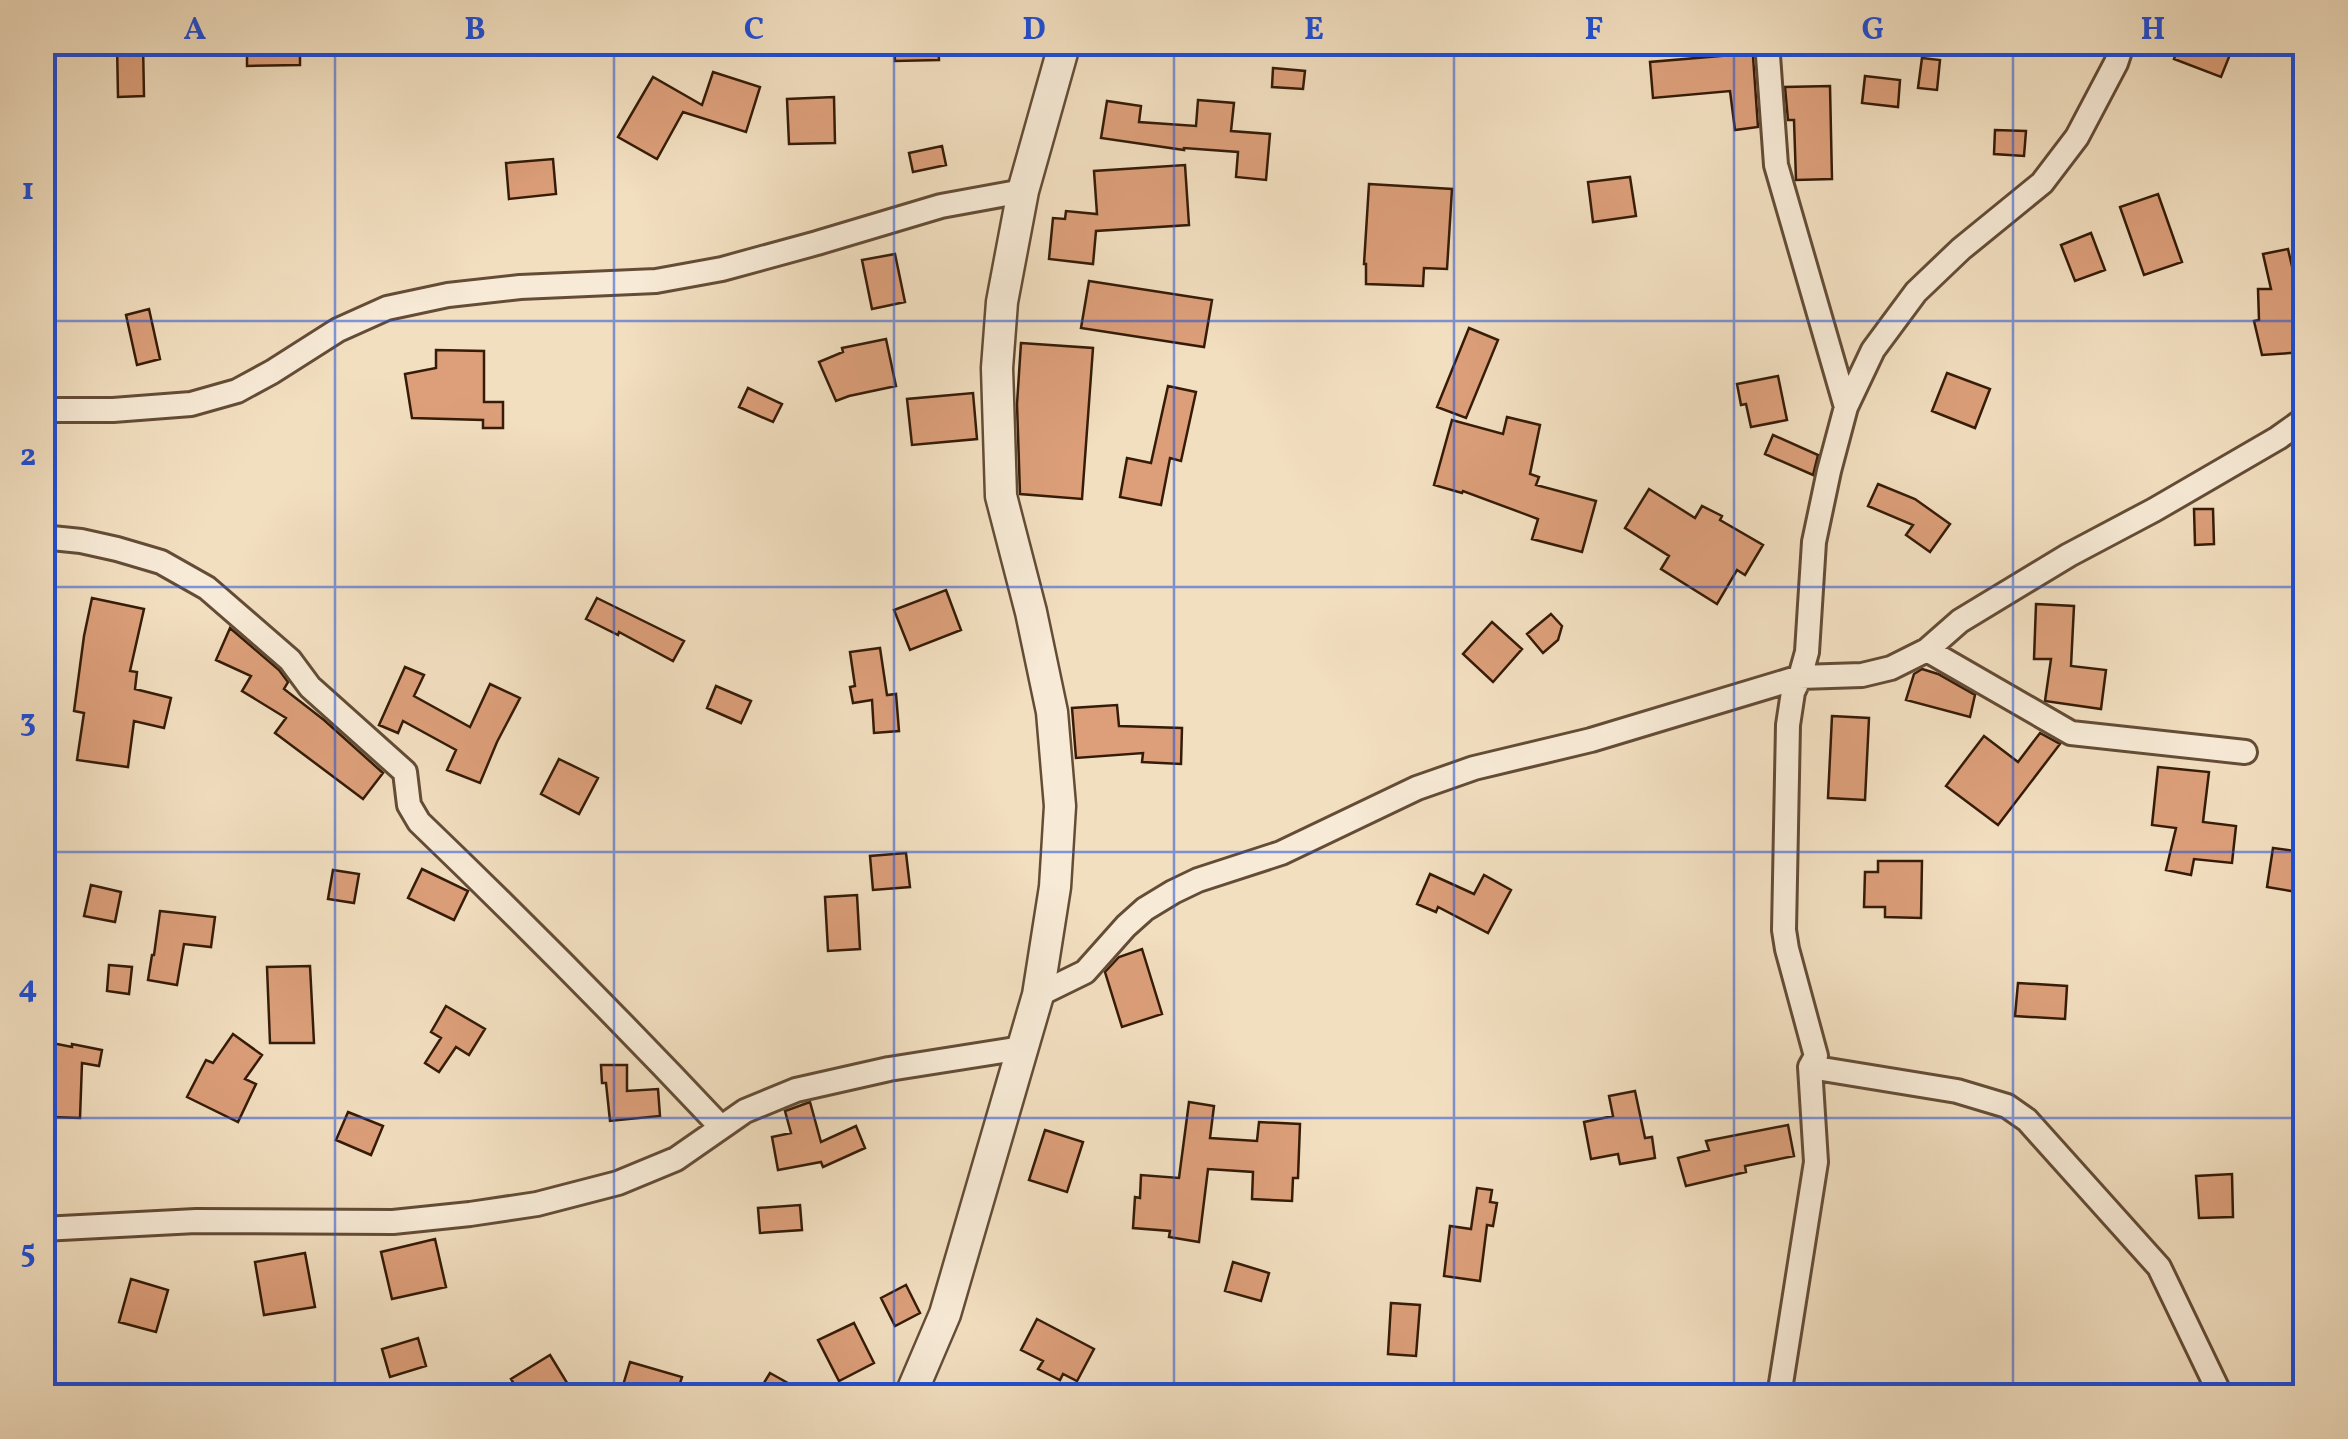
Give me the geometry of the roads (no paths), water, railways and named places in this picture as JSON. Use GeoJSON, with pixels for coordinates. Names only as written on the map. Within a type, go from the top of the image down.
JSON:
{"type":"FeatureCollection","features":[{"type":"Feature","properties":{"kind":"street"},"geometry":{"type":"LineString","coordinates":[[910,1396],[945,1314],[1038,994],[1055,887],[1060,806],[1052,712],[1000,496],[997,368],[1002,302],[1023,192],[1065,42]]}},
{"type":"Feature","properties":{"kind":"street"},"geometry":{"type":"LineString","coordinates":[[1767,42],[1776,165],[1846,407]]}},
{"type":"Feature","properties":{"kind":"street"},"geometry":{"type":"LineString","coordinates":[[1779,1396],[1816,1162],[1810,1068],[1816,1056],[1784,930],[1789,706],[1807,652],[1814,542],[1846,407],[1873,350],[1916,292],[2042,183],[2076,137],[2116,64],[2123,42]]}},
{"type":"Feature","properties":{"kind":"street"},"geometry":{"type":"LineString","coordinates":[[42,410],[191,404],[237,391],[338,330],[387,308],[448,294],[656,281],[817,243],[941,206],[1023,192]]}},
{"type":"Feature","properties":{"kind":"street"},"geometry":{"type":"LineString","coordinates":[[1038,994],[1085,972],[1126,926],[1172,892],[1281,853],[1417,788],[1474,768],[1591,740],[1800,677],[1862,675],[1891,668],[1927,650],[1960,621],[2069,554],[2154,510],[2306,418]]}},
{"type":"Feature","properties":{"kind":"street"},"geometry":{"type":"LineString","coordinates":[[42,536],[99,544],[161,562],[207,588],[290,660],[310,688],[405,772],[409,805],[418,822],[548,947],[720,1126]]}},
{"type":"Feature","properties":{"kind":"street"},"geometry":{"type":"LineString","coordinates":[[1927,650],[2072,733],[2245,752]]}},
{"type":"Feature","properties":{"kind":"street"},"geometry":{"type":"LineString","coordinates":[[42,1230],[196,1221],[393,1222],[537,1204],[618,1183],[676,1160],[745,1111],[796,1090],[889,1069],[1022,1048]]}},
{"type":"Feature","properties":{"kind":"street"},"geometry":{"type":"LineString","coordinates":[[1810,1068],[1958,1091],[2008,1106],[2026,1120],[2158,1267],[2221,1396]]}}]}
